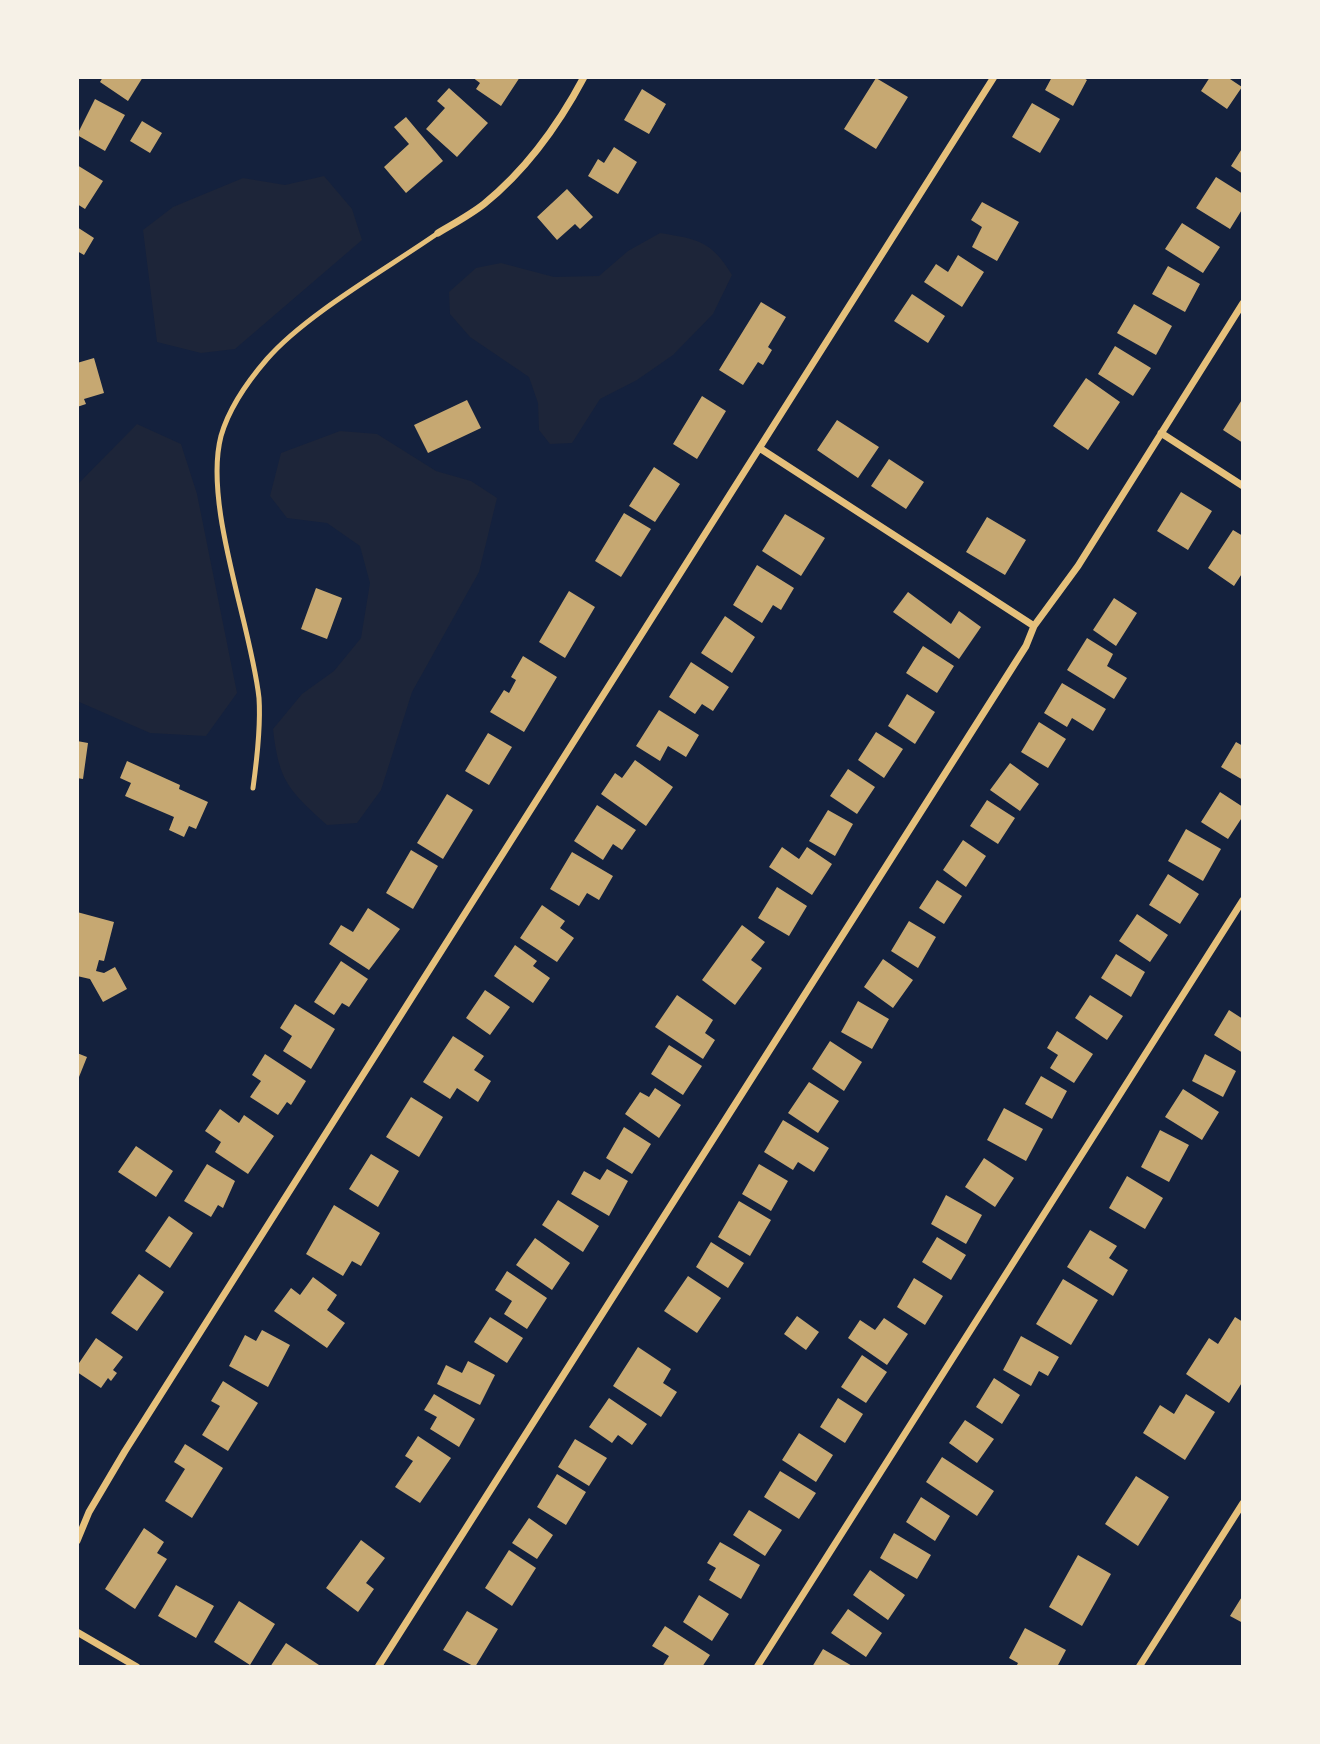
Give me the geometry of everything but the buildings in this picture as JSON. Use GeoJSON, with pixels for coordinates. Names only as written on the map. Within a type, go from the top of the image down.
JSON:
{"type":"FeatureCollection","features":[{"type":"Feature","properties":{"kind":"street"},"geometry":{"type":"LineString","coordinates":[[438,233],[483,206],[517,174],[551,132],[584,77]]}},
{"type":"Feature","properties":{"kind":"street"},"geometry":{"type":"LineString","coordinates":[[77,1541],[89,1512],[125,1451],[995,77]]}},
{"type":"Feature","properties":{"kind":"street"},"geometry":{"type":"LineString","coordinates":[[378,1667],[1026,646],[1034,626],[1078,566],[1243,303]]}},
{"type":"Feature","properties":{"kind":"street"},"geometry":{"type":"LineString","coordinates":[[1161,433],[1243,486]]}},
{"type":"Feature","properties":{"kind":"street"},"geometry":{"type":"LineString","coordinates":[[761,449],[1034,626]]}},
{"type":"Feature","properties":{"kind":"street"},"geometry":{"type":"LineString","coordinates":[[757,1667],[1243,900]]}},
{"type":"Feature","properties":{"kind":"street"},"geometry":{"type":"LineString","coordinates":[[1139,1667],[1243,1503]]}},
{"type":"Feature","properties":{"kind":"street"},"geometry":{"type":"LineString","coordinates":[[77,1632],[137,1667]]}},
{"type":"Feature","properties":{"kind":"lane"},"geometry":{"type":"LineString","coordinates":[[253,788],[259,700],[248,634],[225,534],[217,471],[221,436],[239,396],[268,358],[314,318],[438,233]]}},
{"type":"Feature","properties":{"kind":"shaded area"},"geometry":{"type":"Polygon","coordinates":[[[324,176],[352,209],[362,240],[235,349],[201,353],[157,342],[143,230],[173,207],[243,178],[285,185],[324,176]]]}},
{"type":"Feature","properties":{"kind":"shaded area"},"geometry":{"type":"Polygon","coordinates":[[[660,233],[694,240],[710,248],[725,264],[732,275],[713,314],[673,355],[637,380],[600,399],[572,443],[550,444],[539,430],[538,403],[529,377],[470,337],[450,314],[449,292],[476,268],[501,263],[554,277],[599,276],[628,251],[660,233]]]}},
{"type":"Feature","properties":{"kind":"shaded area"},"geometry":{"type":"Polygon","coordinates":[[[137,424],[181,444],[197,494],[237,693],[206,736],[150,733],[77,701],[77,485],[137,424]]]}},
{"type":"Feature","properties":{"kind":"shaded area"},"geometry":{"type":"Polygon","coordinates":[[[340,431],[377,434],[436,471],[471,481],[497,498],[479,572],[412,692],[381,790],[357,823],[327,825],[303,803],[288,784],[275,747],[273,729],[302,694],[334,671],[361,638],[370,583],[360,546],[327,523],[287,518],[270,496],[281,453],[340,431]]]}}]}
